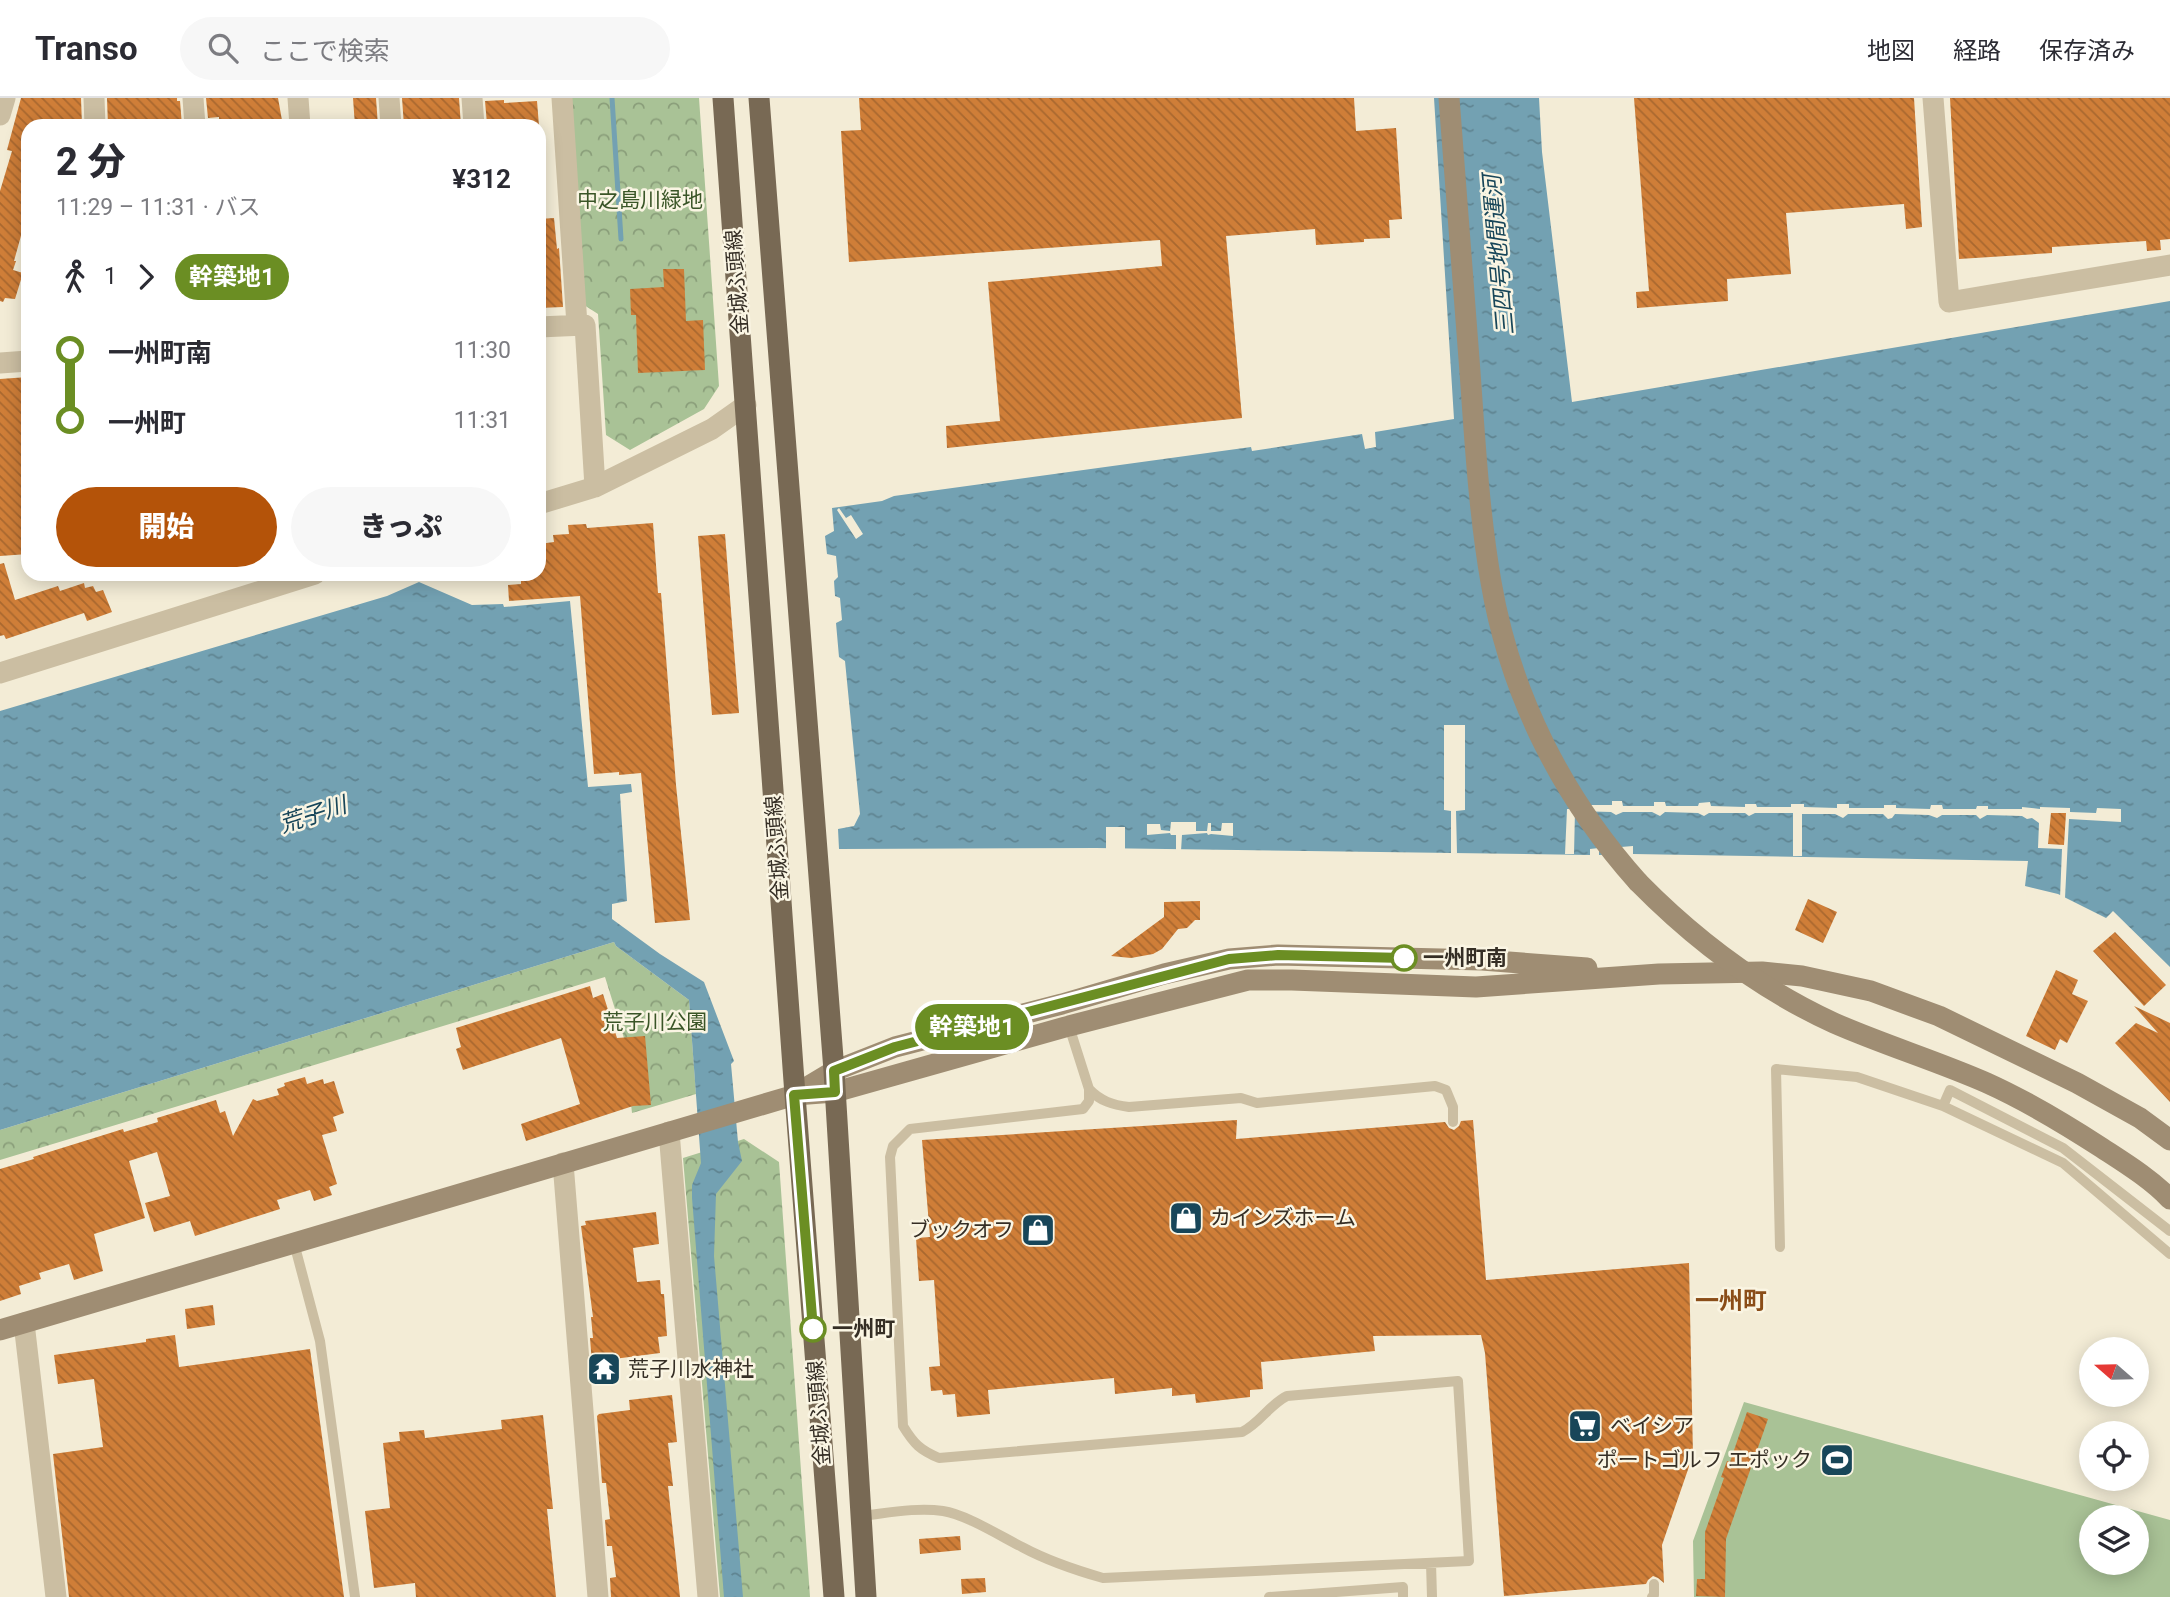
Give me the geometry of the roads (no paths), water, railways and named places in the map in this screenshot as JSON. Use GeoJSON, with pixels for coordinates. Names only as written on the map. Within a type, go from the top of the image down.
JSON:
{"type":"FeatureCollection","features":[{"type":"Feature","properties":{"kind":"main road","name":"金城ふ頭線"},"geometry":{"type":"LineString","coordinates":[[723,98],[794,1095],[834,1597]]}},
{"type":"Feature","properties":{"kind":"main road","name":"金城ふ頭線"},"geometry":{"type":"LineString","coordinates":[[759,98],[835,1081],[866,1597]]}},
{"type":"Feature","properties":{"kind":"street"},"geometry":{"type":"LineString","coordinates":[[0,114],[5,98]]}},
{"type":"Feature","properties":{"kind":"street"},"geometry":{"type":"LineString","coordinates":[[94,98],[95,119]]}},
{"type":"Feature","properties":{"kind":"street"},"geometry":{"type":"LineString","coordinates":[[193,98],[194,119]]}},
{"type":"Feature","properties":{"kind":"street"},"geometry":{"type":"LineString","coordinates":[[298,98],[300,119]]}},
{"type":"Feature","properties":{"kind":"street"},"geometry":{"type":"LineString","coordinates":[[389,98],[390,119]]}},
{"type":"Feature","properties":{"kind":"street"},"geometry":{"type":"LineString","coordinates":[[472,98],[474,119]]}},
{"type":"Feature","properties":{"kind":"street"},"geometry":{"type":"LineString","coordinates":[[562,98],[577,325]]}},
{"type":"Feature","properties":{"kind":"street"},"geometry":{"type":"LineString","coordinates":[[1449,98],[1473,420],[1490,582],[1517,683],[1536,729],[1566,786],[1614,855],[1638,881],[1671,915],[1725,958],[1778,994],[1833,1022],[1987,1083],[2060,1121],[2118,1159],[2170,1199]]}},
{"type":"Feature","properties":{"kind":"street"},"geometry":{"type":"LineString","coordinates":[[1933,98],[1949,302],[2170,265]]}},
{"type":"Feature","properties":{"kind":"street"},"geometry":{"type":"LineString","coordinates":[[546,327],[585,325],[595,487]]}},
{"type":"Feature","properties":{"kind":"street"},"geometry":{"type":"LineString","coordinates":[[0,363],[21,361]]}},
{"type":"Feature","properties":{"kind":"street"},"geometry":{"type":"LineString","coordinates":[[546,502],[595,487],[712,429],[746,405]]}},
{"type":"Feature","properties":{"kind":"street"},"geometry":{"type":"LineString","coordinates":[[0,673],[293,581]]}},
{"type":"Feature","properties":{"kind":"street"},"geometry":{"type":"LineString","coordinates":[[835,1081],[895,1047],[1229,959],[1278,955],[1482,960],[1659,974]]}},
{"type":"Feature","properties":{"kind":"street"},"geometry":{"type":"LineString","coordinates":[[0,1330],[835,1081],[1069,1026],[1248,980],[1476,986],[1659,974],[1762,971],[1802,975],[1871,992],[1939,1016],[2077,1083],[2140,1118],[2170,1140]]}},
{"type":"Feature","properties":{"kind":"street"},"geometry":{"type":"LineString","coordinates":[[670,1132],[708,1597]]}},
{"type":"Feature","properties":{"kind":"street"},"geometry":{"type":"LineString","coordinates":[[563,1163],[598,1597]]}},
{"type":"Feature","properties":{"kind":"street"},"geometry":{"type":"LineString","coordinates":[[24,1323],[56,1597]]}},
{"type":"Feature","properties":{"kind":"lane"},"geometry":{"type":"LineString","coordinates":[[862,1516],[945,1511],[979,1524],[1061,1565],[1103,1578],[1469,1562],[1458,1381],[1287,1396],[1277,1401],[1253,1427],[1242,1432],[939,1458],[912,1442],[903,1426],[890,1157],[893,1146],[910,1129],[1083,1109],[1088,1101],[1089,1089],[1062,1004]]}},
{"type":"Feature","properties":{"kind":"lane"},"geometry":{"type":"LineString","coordinates":[[1780,1247],[1776,1069],[1857,1077],[1943,1106],[2063,1163],[2170,1254]]}},
{"type":"Feature","properties":{"kind":"lane"},"geometry":{"type":"LineString","coordinates":[[1089,1089],[1095,1096],[1112,1105],[1129,1107],[1241,1098],[1257,1103],[1436,1086],[1446,1090],[1453,1107],[1453,1122]]}},
{"type":"Feature","properties":{"kind":"lane"},"geometry":{"type":"LineString","coordinates":[[1943,1106],[1950,1090],[2063,1148],[2170,1231]]}},
{"type":"Feature","properties":{"kind":"lane"},"geometry":{"type":"LineString","coordinates":[[294,1243],[320,1341],[355,1597]]}},
{"type":"Feature","properties":{"kind":"lane"},"geometry":{"type":"LineString","coordinates":[[1431,1563],[1432,1597]]}},
{"type":"Feature","properties":{"kind":"lane"},"geometry":{"type":"LineString","coordinates":[[1652,1597],[1654,1584]]}},
{"type":"Feature","properties":{"kind":"lane"},"geometry":{"type":"LineString","coordinates":[[1269,1597],[1403,1587],[1404,1597]]}},
{"type":"Feature","properties":{"kind":"water","name":"三四号地間運河"},"geometry":{"type":"Polygon","coordinates":[[[1434,98],[1539,98],[1542,152],[1572,402],[2170,301],[2170,967],[2113,911],[2106,918],[2058,894],[2025,886],[2028,861],[1633,854],[1633,846],[1621,847],[1621,854],[1599,855],[1599,848],[1590,849],[1590,855],[1096,848],[839,849],[838,829],[854,826],[860,814],[845,661],[839,657],[836,623],[842,620],[840,598],[835,596],[834,581],[838,577],[836,556],[827,554],[825,536],[834,531],[832,508],[882,501],[894,496],[1251,447],[1252,451],[1362,434],[1365,449],[1376,447],[1375,432],[1454,419],[1434,98]]]}},
{"type":"Feature","properties":{"kind":"water","name":"荒子川"},"geometry":{"type":"Polygon","coordinates":[[[419,582],[472,605],[503,604],[504,607],[570,601],[588,787],[631,784],[632,792],[620,794],[627,901],[612,904],[612,919],[704,982],[734,1061],[731,1064],[742,1161],[716,1194],[714,1256],[743,1597],[724,1597],[692,1198],[692,1185],[701,1163],[689,1000],[614,942],[0,1130],[0,711],[387,596],[419,582]]]}},
{"type":"Feature","properties":{"kind":"waterway"},"geometry":{"type":"LineString","coordinates":[[612,98],[621,239]]}},
{"type":"Feature","properties":{"kind":"place","name":"一州町南"},"geometry":{"type":"Point","coordinates":[1404,958]}},
{"type":"Feature","properties":{"kind":"place","name":"カインズホーム"},"geometry":{"type":"Point","coordinates":[1186,1218]}},
{"type":"Feature","properties":{"kind":"place","name":"ブックオフ"},"geometry":{"type":"Point","coordinates":[1038,1230]}},
{"type":"Feature","properties":{"kind":"place","name":"一州町"},"geometry":{"type":"Point","coordinates":[813,1329]}},
{"type":"Feature","properties":{"kind":"place","name":"荒子川水神社"},"geometry":{"type":"Point","coordinates":[604,1369]}},
{"type":"Feature","properties":{"kind":"place","name":"ベイシア"},"geometry":{"type":"Point","coordinates":[1585,1426]}},
{"type":"Feature","properties":{"kind":"place","name":"ポートゴルフ エポック"},"geometry":{"type":"Point","coordinates":[1837,1460]}},
{"type":"Feature","properties":{"kind":"district","name":"一州町"},"geometry":{"type":"Point","coordinates":[1731,1301]}},
{"type":"Feature","properties":{"kind":"park label","name":"中之島川緑地"},"geometry":{"type":"Point","coordinates":[640,200]}},
{"type":"Feature","properties":{"kind":"park label","name":"荒子川公園"},"geometry":{"type":"Point","coordinates":[655,1022]}}]}
